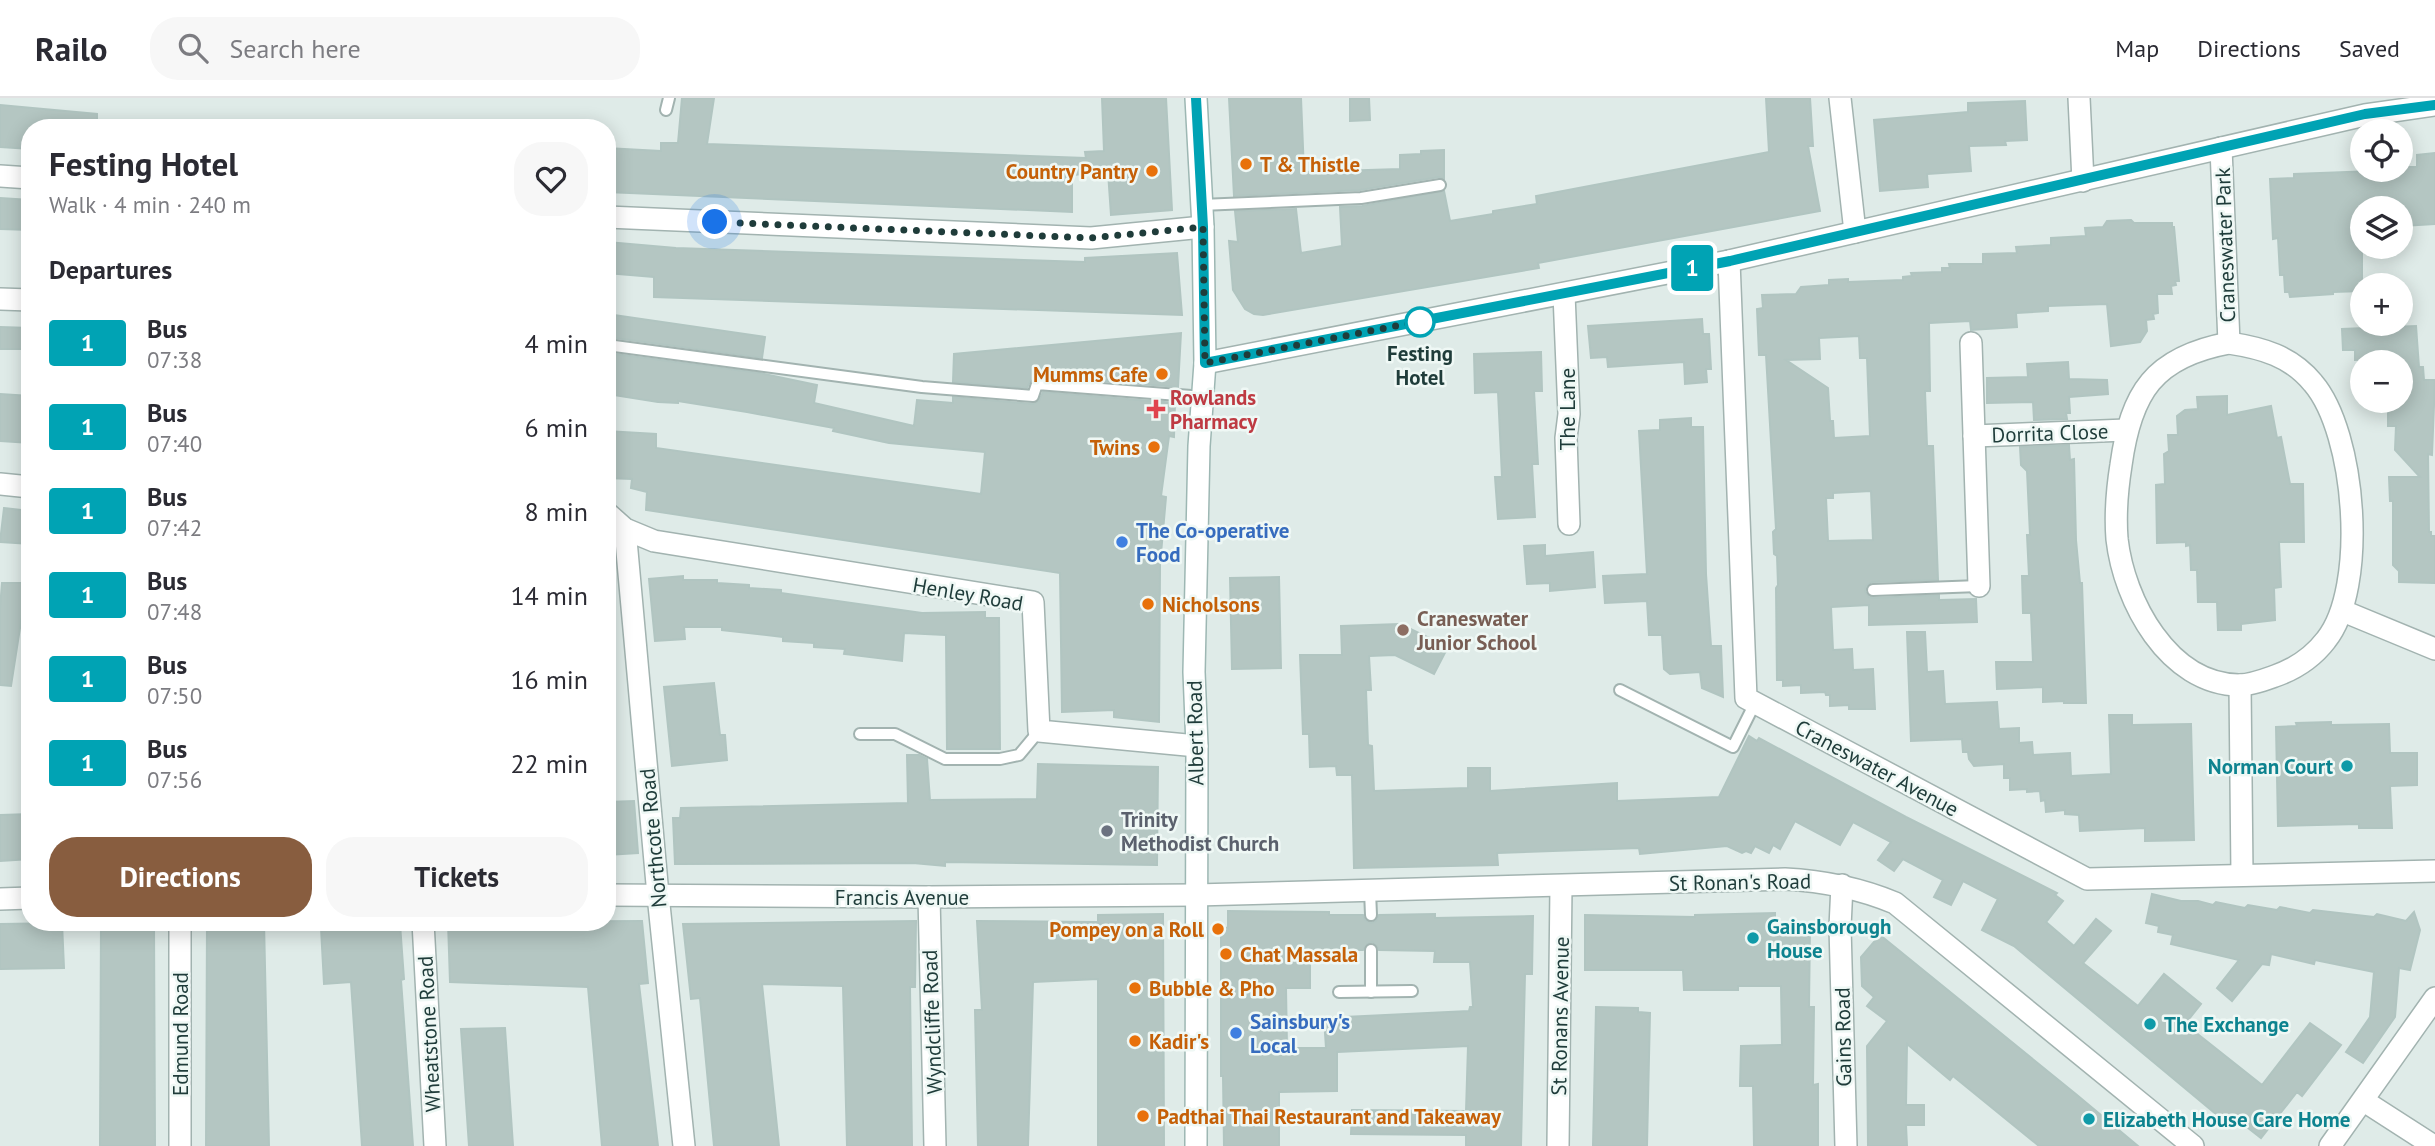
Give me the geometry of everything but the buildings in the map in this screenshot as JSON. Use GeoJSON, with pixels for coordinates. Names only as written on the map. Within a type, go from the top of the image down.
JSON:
{"type":"FeatureCollection","features":[{"type":"Feature","properties":{"kind":"street","name":"Albert Road"},"geometry":{"type":"LineString","coordinates":[[1196,98],[1203,227],[1205,363],[1199,446],[1194,659],[1196,1146]]}},
{"type":"Feature","properties":{"kind":"street"},"geometry":{"type":"LineString","coordinates":[[1840,98],[1855,232]]}},
{"type":"Feature","properties":{"kind":"street"},"geometry":{"type":"LineString","coordinates":[[2079,98],[2083,181]]}},
{"type":"Feature","properties":{"kind":"street"},"geometry":{"type":"LineString","coordinates":[[1205,363],[1730,261],[2365,114],[2435,105]]}},
{"type":"Feature","properties":{"kind":"street","name":"Craneswater Park"},"geometry":{"type":"LineString","coordinates":[[2221,148],[2229,343]]}},
{"type":"Feature","properties":{"kind":"street"},"geometry":{"type":"LineString","coordinates":[[0,176],[21,177]]}},
{"type":"Feature","properties":{"kind":"street"},"geometry":{"type":"LineString","coordinates":[[616,216],[1091,238],[1203,227]]}},
{"type":"Feature","properties":{"kind":"street"},"geometry":{"type":"LineString","coordinates":[[1730,261],[1746,698],[1755,703]]}},
{"type":"Feature","properties":{"kind":"street","name":"The Lane"},"geometry":{"type":"LineString","coordinates":[[1564,293],[1569,414],[1566,438],[1569,524]]}},
{"type":"Feature","properties":{"kind":"street"},"geometry":{"type":"LineString","coordinates":[[0,299],[21,300]]}},
{"type":"Feature","properties":{"kind":"street","name":"Dorrita Close"},"geometry":{"type":"LineString","coordinates":[[1971,343],[1979,586]]}},
{"type":"Feature","properties":{"kind":"street","name":"Craneswater Park"},"geometry":{"type":"LineString","coordinates":[[2229,343],[2275,353],[2296,365],[2315,384],[2340,442],[2351,504],[2351,558],[2343,611],[2327,639],[2306,660],[2288,671],[2263,681],[2240,685],[2192,672],[2171,655],[2153,633],[2130,588],[2119,549],[2115,518],[2126,430],[2140,397],[2164,367],[2193,352],[2229,343]]}},
{"type":"Feature","properties":{"kind":"street","name":"Dorrita Close"},"geometry":{"type":"LineString","coordinates":[[1974,436],[2126,430]]}},
{"type":"Feature","properties":{"kind":"street"},"geometry":{"type":"LineString","coordinates":[[0,484],[21,486]]}},
{"type":"Feature","properties":{"kind":"street"},"geometry":{"type":"LineString","coordinates":[[616,521],[625,529]]}},
{"type":"Feature","properties":{"kind":"street","name":"Henley Road"},"geometry":{"type":"LineString","coordinates":[[625,529],[654,541],[1033,603],[1039,731]]}},
{"type":"Feature","properties":{"kind":"street","name":"Northcote Road"},"geometry":{"type":"LineString","coordinates":[[625,529],[684,1146]]}},
{"type":"Feature","properties":{"kind":"street"},"geometry":{"type":"LineString","coordinates":[[2343,611],[2435,649]]}},
{"type":"Feature","properties":{"kind":"street"},"geometry":{"type":"LineString","coordinates":[[2240,685],[2242,875]]}},
{"type":"Feature","properties":{"kind":"street","name":"Craneswater Avenue"},"geometry":{"type":"LineString","coordinates":[[1755,703],[2087,879],[2435,871]]}},
{"type":"Feature","properties":{"kind":"street"},"geometry":{"type":"LineString","coordinates":[[1039,731],[1196,746]]}},
{"type":"Feature","properties":{"kind":"street","name":"St Ronan's Road"},"geometry":{"type":"LineString","coordinates":[[1196,895],[1784,879],[1820,881],[1842,886],[1895,903],[1921,921],[2193,1146]]}},
{"type":"Feature","properties":{"kind":"street","name":"St Ronans Avenue"},"geometry":{"type":"LineString","coordinates":[[1558,1146],[1561,886]]}},
{"type":"Feature","properties":{"kind":"street","name":"Gains Road"},"geometry":{"type":"LineString","coordinates":[[1842,886],[1840,926],[1846,1146]]}},
{"type":"Feature","properties":{"kind":"street","name":"Francis Avenue"},"geometry":{"type":"LineString","coordinates":[[616,895],[1196,895]]}},
{"type":"Feature","properties":{"kind":"street","name":"Wyndcliffe Road"},"geometry":{"type":"LineString","coordinates":[[929,897],[935,1146]]}},
{"type":"Feature","properties":{"kind":"street"},"geometry":{"type":"LineString","coordinates":[[0,899],[21,898]]}},
{"type":"Feature","properties":{"kind":"street","name":"Edmund Road"},"geometry":{"type":"LineString","coordinates":[[180,931],[180,1146]]}},
{"type":"Feature","properties":{"kind":"street","name":"Wheatstone Road"},"geometry":{"type":"LineString","coordinates":[[423,931],[435,1146]]}},
{"type":"Feature","properties":{"kind":"street"},"geometry":{"type":"LineString","coordinates":[[2330,1146],[2435,998]]}},
{"type":"Feature","properties":{"kind":"street"},"geometry":{"type":"LineString","coordinates":[[2364,1101],[2434,1146]]}},
{"type":"Feature","properties":{"kind":"lane"},"geometry":{"type":"LineString","coordinates":[[666,110],[669,98]]}},
{"type":"Feature","properties":{"kind":"lane"},"geometry":{"type":"LineString","coordinates":[[1201,205],[1361,198],[1440,185]]}},
{"type":"Feature","properties":{"kind":"lane"},"geometry":{"type":"LineString","coordinates":[[616,346],[922,387],[1033,397],[1037,384],[1204,397]]}},
{"type":"Feature","properties":{"kind":"lane"},"geometry":{"type":"LineString","coordinates":[[1873,590],[1979,586]]}},
{"type":"Feature","properties":{"kind":"lane"},"geometry":{"type":"LineString","coordinates":[[1620,690],[1733,747],[1755,703]]}},
{"type":"Feature","properties":{"kind":"lane"},"geometry":{"type":"LineString","coordinates":[[860,734],[895,734],[945,759],[1000,759],[1019,755],[1039,731]]}},
{"type":"Feature","properties":{"kind":"lane"},"geometry":{"type":"LineString","coordinates":[[1370,891],[1371,915]]}},
{"type":"Feature","properties":{"kind":"lane"},"geometry":{"type":"LineString","coordinates":[[1371,950],[1371,992]]}},
{"type":"Feature","properties":{"kind":"lane"},"geometry":{"type":"LineString","coordinates":[[1339,992],[1412,991]]}},
{"type":"Feature","properties":{"kind":"bus line","name":"1"},"geometry":{"type":"LineString","coordinates":[[1196,98],[1203,227],[1205,363],[1730,261],[2365,114],[2435,105]]}},
{"type":"Feature","properties":{"kind":"place","name":"T & Thistle"},"geometry":{"type":"Point","coordinates":[1246,164]}},
{"type":"Feature","properties":{"kind":"place","name":"Country Pantry"},"geometry":{"type":"Point","coordinates":[1152,171]}},
{"type":"Feature","properties":{"kind":"place","name":"Festing Hotel"},"geometry":{"type":"Point","coordinates":[1420,322]}},
{"type":"Feature","properties":{"kind":"place","name":"Mumms Cafe"},"geometry":{"type":"Point","coordinates":[1162,374]}},
{"type":"Feature","properties":{"kind":"place","name":"Rowlands Pharmacy"},"geometry":{"type":"Point","coordinates":[1156,409]}},
{"type":"Feature","properties":{"kind":"place","name":"Twins"},"geometry":{"type":"Point","coordinates":[1154,447]}},
{"type":"Feature","properties":{"kind":"place","name":"The Co-operative Food"},"geometry":{"type":"Point","coordinates":[1122,542]}},
{"type":"Feature","properties":{"kind":"place","name":"Nicholsons"},"geometry":{"type":"Point","coordinates":[1148,604]}},
{"type":"Feature","properties":{"kind":"place","name":"Craneswater Junior School"},"geometry":{"type":"Point","coordinates":[1403,630]}},
{"type":"Feature","properties":{"kind":"place","name":"Norman Court"},"geometry":{"type":"Point","coordinates":[2347,766]}},
{"type":"Feature","properties":{"kind":"place","name":"Trinity Methodist Church"},"geometry":{"type":"Point","coordinates":[1107,831]}},
{"type":"Feature","properties":{"kind":"place","name":"Pompey on a Roll"},"geometry":{"type":"Point","coordinates":[1218,929]}},
{"type":"Feature","properties":{"kind":"place","name":"Gainsborough House"},"geometry":{"type":"Point","coordinates":[1753,938]}},
{"type":"Feature","properties":{"kind":"place","name":"Chat Massala"},"geometry":{"type":"Point","coordinates":[1226,954]}},
{"type":"Feature","properties":{"kind":"place","name":"Bubble & Pho"},"geometry":{"type":"Point","coordinates":[1135,988]}},
{"type":"Feature","properties":{"kind":"place","name":"The Exchange"},"geometry":{"type":"Point","coordinates":[2150,1024]}},
{"type":"Feature","properties":{"kind":"place","name":"Sainsbury's Local"},"geometry":{"type":"Point","coordinates":[1236,1033]}},
{"type":"Feature","properties":{"kind":"place","name":"Kadir's"},"geometry":{"type":"Point","coordinates":[1135,1041]}},
{"type":"Feature","properties":{"kind":"place","name":"Padthai Thai Restaurant and Takeaway"},"geometry":{"type":"Point","coordinates":[1143,1116]}},
{"type":"Feature","properties":{"kind":"place","name":"Elizabeth House Care Home"},"geometry":{"type":"Point","coordinates":[2089,1119]}},
{"type":"Feature","properties":{"kind":"route"},"geometry":{"type":"LineString","coordinates":[[715,222],[1091,238],[1203,227],[1205,363],[1432,319],[1420,322]]}}]}
